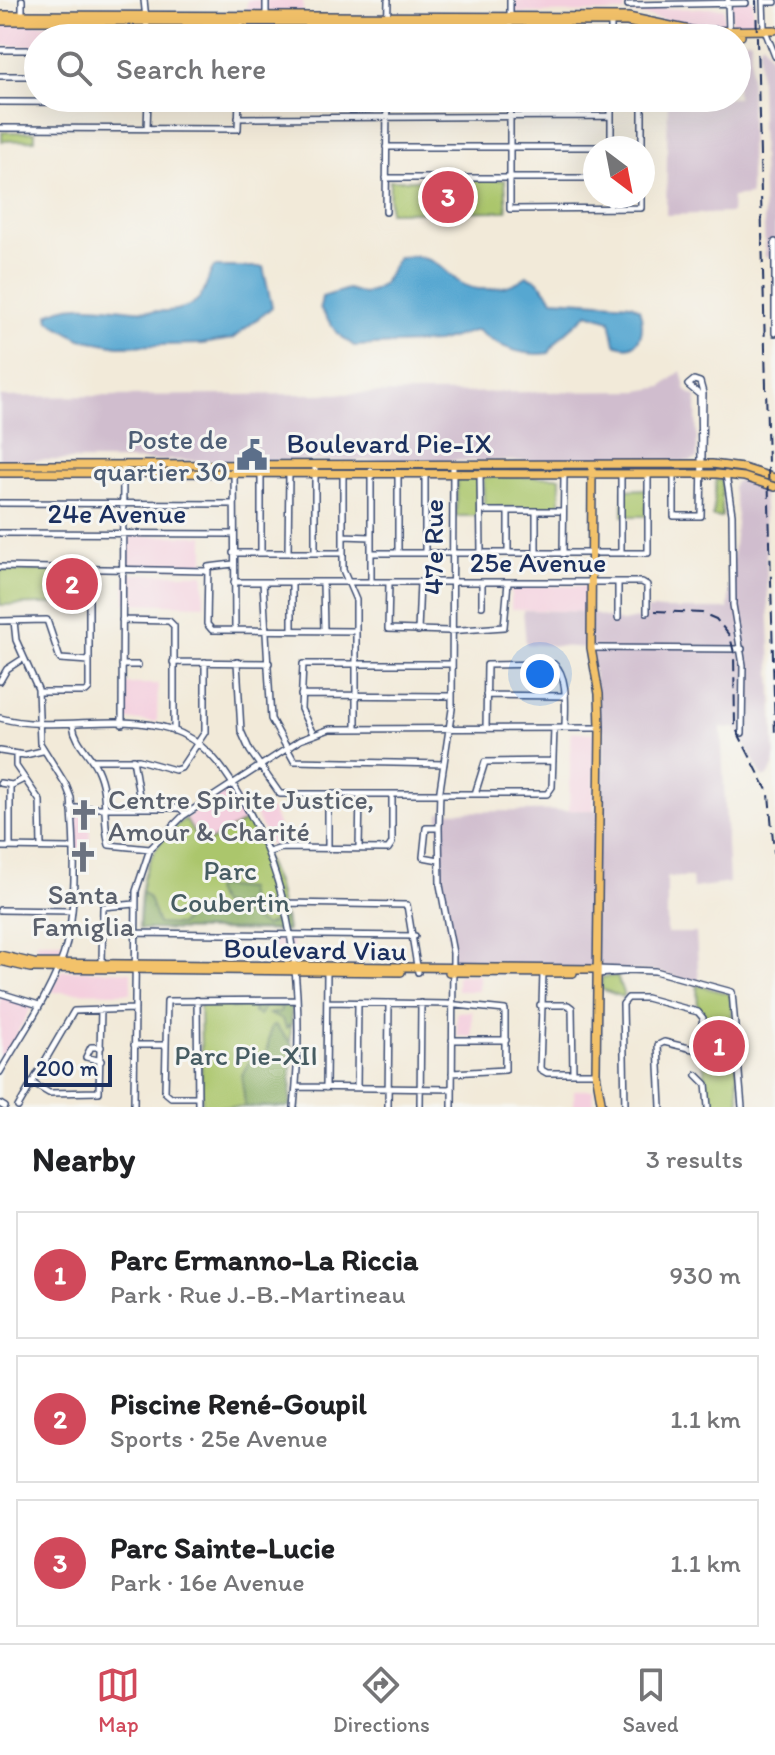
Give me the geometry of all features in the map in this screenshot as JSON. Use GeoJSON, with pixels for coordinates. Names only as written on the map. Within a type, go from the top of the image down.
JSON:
{"type":"FeatureCollection","features":[{"type":"Feature","properties":{"kind":"main road"},"geometry":{"type":"LineString","coordinates":[[0,18],[628,17],[661,24]]}},
{"type":"Feature","properties":{"kind":"main road"},"geometry":{"type":"LineString","coordinates":[[146,18],[266,19]]}},
{"type":"Feature","properties":{"kind":"main road"},"geometry":{"type":"LineString","coordinates":[[611,19],[647,24]]}},
{"type":"Feature","properties":{"kind":"main road"},"geometry":{"type":"LineString","coordinates":[[751,33],[771,33]]}},
{"type":"Feature","properties":{"kind":"main road"},"geometry":{"type":"LineString","coordinates":[[592,464],[591,648],[599,694],[600,728],[596,1073],[599,1107]]}},
{"type":"Feature","properties":{"kind":"main road","name":"Boulevard Pie-IX"},"geometry":{"type":"LineString","coordinates":[[0,465],[123,469],[453,470],[592,464],[739,467],[775,478]]}},
{"type":"Feature","properties":{"kind":"main road","name":"Boulevard Pie-IX"},"geometry":{"type":"LineString","coordinates":[[234,469],[261,473],[316,469],[343,473],[371,469],[398,474],[453,470],[480,474],[674,474],[701,466],[728,479]]}},
{"type":"Feature","properties":{"kind":"main road","name":"Boulevard Pie-IX"},"geometry":{"type":"LineString","coordinates":[[0,473],[123,469]]}},
{"type":"Feature","properties":{"kind":"main road"},"geometry":{"type":"LineString","coordinates":[[728,479],[738,476],[775,487]]}},
{"type":"Feature","properties":{"kind":"main road","name":"Boulevard Viau"},"geometry":{"type":"LineString","coordinates":[[0,958],[20,966],[102,963],[135,966]]}},
{"type":"Feature","properties":{"kind":"main road","name":"Boulevard Viau"},"geometry":{"type":"LineString","coordinates":[[60,965],[543,973],[597,971]]}},
{"type":"Feature","properties":{"kind":"main road","name":"Boulevard Viau"},"geometry":{"type":"LineString","coordinates":[[453,970],[597,971]]}},
{"type":"Feature","properties":{"kind":"street"},"geometry":{"type":"LineString","coordinates":[[22,0],[22,18]]}},
{"type":"Feature","properties":{"kind":"street"},"geometry":{"type":"LineString","coordinates":[[144,0],[147,24]]}},
{"type":"Feature","properties":{"kind":"street"},"geometry":{"type":"LineString","coordinates":[[266,0],[266,19]]}},
{"type":"Feature","properties":{"kind":"street"},"geometry":{"type":"LineString","coordinates":[[387,24],[388,0]]}},
{"type":"Feature","properties":{"kind":"street"},"geometry":{"type":"LineString","coordinates":[[510,0],[510,24]]}},
{"type":"Feature","properties":{"kind":"street"},"geometry":{"type":"LineString","coordinates":[[728,1],[729,24]]}},
{"type":"Feature","properties":{"kind":"street"},"geometry":{"type":"LineString","coordinates":[[774,52],[763,1],[775,2]]}},
{"type":"Feature","properties":{"kind":"street"},"geometry":{"type":"LineString","coordinates":[[628,17],[628,2],[746,3]]}},
{"type":"Feature","properties":{"kind":"street"},"geometry":{"type":"LineString","coordinates":[[611,19],[611,24]]}},
{"type":"Feature","properties":{"kind":"street"},"geometry":{"type":"LineString","coordinates":[[0,50],[24,50]]}},
{"type":"Feature","properties":{"kind":"street"},"geometry":{"type":"LineString","coordinates":[[0,76],[24,76]]}},
{"type":"Feature","properties":{"kind":"street"},"geometry":{"type":"LineString","coordinates":[[0,102],[24,102]]}},
{"type":"Feature","properties":{"kind":"street"},"geometry":{"type":"LineString","coordinates":[[147,129],[148,112]]}},
{"type":"Feature","properties":{"kind":"street"},"geometry":{"type":"LineString","coordinates":[[0,128],[238,129],[238,112]]}},
{"type":"Feature","properties":{"kind":"street"},"geometry":{"type":"LineString","coordinates":[[386,112],[386,212]]}},
{"type":"Feature","properties":{"kind":"street"},"geometry":{"type":"LineString","coordinates":[[510,112],[510,209],[610,208]]}},
{"type":"Feature","properties":{"kind":"street"},"geometry":{"type":"LineString","coordinates":[[611,112],[611,136]]}},
{"type":"Feature","properties":{"kind":"street"},"geometry":{"type":"LineString","coordinates":[[642,112],[642,136]]}},
{"type":"Feature","properties":{"kind":"street"},"geometry":{"type":"LineString","coordinates":[[238,118],[611,116]]}},
{"type":"Feature","properties":{"kind":"street"},"geometry":{"type":"LineString","coordinates":[[386,147],[583,147]]}},
{"type":"Feature","properties":{"kind":"street"},"geometry":{"type":"LineString","coordinates":[[386,178],[583,178]]}},
{"type":"Feature","properties":{"kind":"street"},"geometry":{"type":"LineString","coordinates":[[775,242],[775,333]]}},
{"type":"Feature","properties":{"kind":"street"},"geometry":{"type":"LineString","coordinates":[[674,474],[674,516],[701,516],[700,395],[688,385],[694,380],[700,382],[703,393],[701,466]]}},
{"type":"Feature","properties":{"kind":"street"},"geometry":{"type":"LineString","coordinates":[[122,724],[123,469]]}},
{"type":"Feature","properties":{"kind":"street"},"geometry":{"type":"LineString","coordinates":[[234,469],[235,630]]}},
{"type":"Feature","properties":{"kind":"street"},"geometry":{"type":"LineString","coordinates":[[315,552],[316,469]]}},
{"type":"Feature","properties":{"kind":"street"},"geometry":{"type":"LineString","coordinates":[[371,469],[371,582]]}},
{"type":"Feature","properties":{"kind":"street","name":"47e Rue"},"geometry":{"type":"LineString","coordinates":[[452,1107],[453,970],[439,860],[439,794],[451,728],[453,470]]}},
{"type":"Feature","properties":{"kind":"street"},"geometry":{"type":"LineString","coordinates":[[261,473],[261,552]]}},
{"type":"Feature","properties":{"kind":"street"},"geometry":{"type":"LineString","coordinates":[[288,553],[289,473]]}},
{"type":"Feature","properties":{"kind":"street"},"geometry":{"type":"LineString","coordinates":[[343,473],[344,573],[356,597],[356,728]]}},
{"type":"Feature","properties":{"kind":"street"},"geometry":{"type":"LineString","coordinates":[[398,474],[398,553]]}},
{"type":"Feature","properties":{"kind":"street"},"geometry":{"type":"LineString","coordinates":[[425,474],[425,553]]}},
{"type":"Feature","properties":{"kind":"street"},"geometry":{"type":"LineString","coordinates":[[480,474],[481,553]]}},
{"type":"Feature","properties":{"kind":"street"},"geometry":{"type":"LineString","coordinates":[[563,554],[564,474]]}},
{"type":"Feature","properties":{"kind":"street"},"geometry":{"type":"LineString","coordinates":[[621,474],[621,553]]}},
{"type":"Feature","properties":{"kind":"street"},"geometry":{"type":"LineString","coordinates":[[371,553],[648,553],[648,474]]}},
{"type":"Feature","properties":{"kind":"street"},"geometry":{"type":"LineString","coordinates":[[728,479],[732,600],[742,649],[742,733]]}},
{"type":"Feature","properties":{"kind":"street"},"geometry":{"type":"LineString","coordinates":[[0,503],[233,504]]}},
{"type":"Feature","properties":{"kind":"street"},"geometry":{"type":"LineString","coordinates":[[481,511],[563,511]]}},
{"type":"Feature","properties":{"kind":"street"},"geometry":{"type":"LineString","coordinates":[[508,511],[508,553]]}},
{"type":"Feature","properties":{"kind":"street"},"geometry":{"type":"LineString","coordinates":[[536,511],[536,553]]}},
{"type":"Feature","properties":{"kind":"street","name":"24e Avenue"},"geometry":{"type":"LineString","coordinates":[[0,533],[233,534]]}},
{"type":"Feature","properties":{"kind":"street"},"geometry":{"type":"LineString","coordinates":[[343,536],[371,537]]}},
{"type":"Feature","properties":{"kind":"street"},"geometry":{"type":"LineString","coordinates":[[233,553],[343,553]]}},
{"type":"Feature","properties":{"kind":"street"},"geometry":{"type":"LineString","coordinates":[[233,564],[212,564],[207,571],[207,624],[212,630],[356,631]]}},
{"type":"Feature","properties":{"kind":"street"},"geometry":{"type":"LineString","coordinates":[[0,567],[207,571]]}},
{"type":"Feature","properties":{"kind":"street"},"geometry":{"type":"LineString","coordinates":[[39,692],[86,692],[89,567]]}},
{"type":"Feature","properties":{"kind":"street","name":"25e Avenue"},"geometry":{"type":"LineString","coordinates":[[234,582],[642,582],[647,587],[647,612]]}},
{"type":"Feature","properties":{"kind":"street"},"geometry":{"type":"LineString","coordinates":[[263,582],[271,719],[296,762],[444,764]]}},
{"type":"Feature","properties":{"kind":"street"},"geometry":{"type":"LineString","coordinates":[[292,582],[292,630]]}},
{"type":"Feature","properties":{"kind":"street"},"geometry":{"type":"LineString","coordinates":[[323,582],[324,630]]}},
{"type":"Feature","properties":{"kind":"street"},"geometry":{"type":"LineString","coordinates":[[389,582],[388,629],[418,631],[505,626],[508,582]]}},
{"type":"Feature","properties":{"kind":"street"},"geometry":{"type":"LineString","coordinates":[[418,631],[420,582]]}},
{"type":"Feature","properties":{"kind":"street"},"geometry":{"type":"LineString","coordinates":[[618,582],[618,618]]}},
{"type":"Feature","properties":{"kind":"street"},"geometry":{"type":"LineString","coordinates":[[482,583],[482,606]]}},
{"type":"Feature","properties":{"kind":"street"},"geometry":{"type":"LineString","coordinates":[[0,621],[47,620],[60,659],[89,661]]}},
{"type":"Feature","properties":{"kind":"street"},"geometry":{"type":"LineString","coordinates":[[122,620],[172,623],[174,731]]}},
{"type":"Feature","properties":{"kind":"street"},"geometry":{"type":"LineString","coordinates":[[0,1072],[60,965],[71,911],[71,808],[66,785],[43,751],[38,724],[39,692],[16,640],[14,621]]}},
{"type":"Feature","properties":{"kind":"street"},"geometry":{"type":"LineString","coordinates":[[591,648],[742,649]]}},
{"type":"Feature","properties":{"kind":"street"},"geometry":{"type":"LineString","coordinates":[[0,681],[7,669],[24,658]]}},
{"type":"Feature","properties":{"kind":"street"},"geometry":{"type":"LineString","coordinates":[[173,662],[269,663]]}},
{"type":"Feature","properties":{"kind":"street"},"geometry":{"type":"LineString","coordinates":[[92,760],[133,759],[178,770],[205,732],[205,662]]}},
{"type":"Feature","properties":{"kind":"street"},"geometry":{"type":"LineString","coordinates":[[237,662],[239,724],[259,766],[278,793],[550,792],[554,728]]}},
{"type":"Feature","properties":{"kind":"street"},"geometry":{"type":"LineString","coordinates":[[313,734],[302,714],[301,669],[308,663],[452,664]]}},
{"type":"Feature","properties":{"kind":"street"},"geometry":{"type":"LineString","coordinates":[[486,728],[486,669],[492,664],[557,665],[565,696],[565,728]]}},
{"type":"Feature","properties":{"kind":"street"},"geometry":{"type":"LineString","coordinates":[[122,665],[138,665]]}},
{"type":"Feature","properties":{"kind":"street"},"geometry":{"type":"LineString","coordinates":[[301,695],[452,696]]}},
{"type":"Feature","properties":{"kind":"street"},"geometry":{"type":"LineString","coordinates":[[486,695],[565,696]]}},
{"type":"Feature","properties":{"kind":"street"},"geometry":{"type":"LineString","coordinates":[[0,718],[38,724],[122,724],[174,731],[199,744],[233,784],[269,852],[292,935],[296,1000],[294,1107]]}},
{"type":"Feature","properties":{"kind":"street"},"geometry":{"type":"LineString","coordinates":[[73,725],[77,740],[92,760],[107,808],[109,845],[150,849]]}},
{"type":"Feature","properties":{"kind":"street"},"geometry":{"type":"LineString","coordinates":[[134,1107],[135,904],[138,880],[150,849],[183,816],[313,734],[356,728],[600,728]]}},
{"type":"Feature","properties":{"kind":"street"},"geometry":{"type":"LineString","coordinates":[[0,751],[16,754],[43,751]]}},
{"type":"Feature","properties":{"kind":"street"},"geometry":{"type":"LineString","coordinates":[[16,754],[16,766],[40,801],[41,847]]}},
{"type":"Feature","properties":{"kind":"street"},"geometry":{"type":"LineString","coordinates":[[133,759],[141,808]]}},
{"type":"Feature","properties":{"kind":"street"},"geometry":{"type":"LineString","coordinates":[[475,794],[485,762],[553,761]]}},
{"type":"Feature","properties":{"kind":"street"},"geometry":{"type":"LineString","coordinates":[[0,783],[10,785],[24,779]]}},
{"type":"Feature","properties":{"kind":"street"},"geometry":{"type":"LineString","coordinates":[[10,785],[10,847]]}},
{"type":"Feature","properties":{"kind":"street"},"geometry":{"type":"LineString","coordinates":[[328,794],[328,848]]}},
{"type":"Feature","properties":{"kind":"street"},"geometry":{"type":"LineString","coordinates":[[359,848],[360,794]]}},
{"type":"Feature","properties":{"kind":"street"},"geometry":{"type":"LineString","coordinates":[[269,852],[303,848],[385,849],[392,843],[392,794]]}},
{"type":"Feature","properties":{"kind":"street"},"geometry":{"type":"LineString","coordinates":[[71,808],[173,809],[183,816]]}},
{"type":"Feature","properties":{"kind":"street"},"geometry":{"type":"LineString","coordinates":[[439,828],[423,831],[423,857],[439,860]]}},
{"type":"Feature","properties":{"kind":"street"},"geometry":{"type":"LineString","coordinates":[[302,830],[303,848]]}},
{"type":"Feature","properties":{"kind":"street"},"geometry":{"type":"LineString","coordinates":[[0,847],[71,848]]}},
{"type":"Feature","properties":{"kind":"street"},"geometry":{"type":"LineString","coordinates":[[285,903],[407,905],[415,936],[418,969]]}},
{"type":"Feature","properties":{"kind":"street"},"geometry":{"type":"LineString","coordinates":[[102,963],[103,907],[135,904]]}},
{"type":"Feature","properties":{"kind":"street"},"geometry":{"type":"LineString","coordinates":[[0,910],[71,911]]}},
{"type":"Feature","properties":{"kind":"street"},"geometry":{"type":"LineString","coordinates":[[135,933],[415,936]]}},
{"type":"Feature","properties":{"kind":"street"},"geometry":{"type":"LineString","coordinates":[[326,1088],[327,968]]}},
{"type":"Feature","properties":{"kind":"street","name":"Boulevard Viau"},"geometry":{"type":"LineString","coordinates":[[597,971],[617,974],[629,969],[655,971],[731,991],[742,1107]]}},
{"type":"Feature","properties":{"kind":"street"},"geometry":{"type":"LineString","coordinates":[[543,973],[540,1069],[544,1073],[596,1073]]}},
{"type":"Feature","properties":{"kind":"street"},"geometry":{"type":"LineString","coordinates":[[0,993],[39,1005]]}},
{"type":"Feature","properties":{"kind":"street"},"geometry":{"type":"LineString","coordinates":[[625,1107],[625,999],[646,998],[700,1013],[703,1020],[697,1050],[664,1042],[658,1045],[661,1107]]}},
{"type":"Feature","properties":{"kind":"street"},"geometry":{"type":"LineString","coordinates":[[197,1097],[167,1094],[165,1006],[172,999],[296,1000]]}},
{"type":"Feature","properties":{"kind":"street"},"geometry":{"type":"LineString","coordinates":[[197,1000],[198,1107]]}},
{"type":"Feature","properties":{"kind":"street"},"geometry":{"type":"LineString","coordinates":[[327,1002],[502,1008],[507,1016],[506,1068],[502,1072],[452,1073]]}},
{"type":"Feature","properties":{"kind":"street"},"geometry":{"type":"LineString","coordinates":[[357,1088],[358,1003]]}},
{"type":"Feature","properties":{"kind":"street"},"geometry":{"type":"LineString","coordinates":[[388,1107],[389,1003]]}},
{"type":"Feature","properties":{"kind":"street"},"geometry":{"type":"LineString","coordinates":[[420,1107],[421,1003]]}},
{"type":"Feature","properties":{"kind":"street"},"geometry":{"type":"LineString","coordinates":[[540,1005],[568,1005],[572,1008],[573,1073]]}},
{"type":"Feature","properties":{"kind":"street"},"geometry":{"type":"LineString","coordinates":[[32,1083],[49,1093],[97,1093],[101,1088],[101,1009]]}},
{"type":"Feature","properties":{"kind":"street"},"geometry":{"type":"LineString","coordinates":[[18,1107],[74,1011],[135,1009]]}},
{"type":"Feature","properties":{"kind":"street"},"geometry":{"type":"LineString","coordinates":[[452,1040],[506,1040]]}},
{"type":"Feature","properties":{"kind":"street"},"geometry":{"type":"LineString","coordinates":[[134,1045],[165,1045]]}},
{"type":"Feature","properties":{"kind":"street"},"geometry":{"type":"LineString","coordinates":[[101,1047],[91,1047],[86,1057],[101,1061]]}},
{"type":"Feature","properties":{"kind":"street"},"geometry":{"type":"LineString","coordinates":[[697,1075],[706,1084],[708,1107]]}},
{"type":"Feature","properties":{"kind":"street"},"geometry":{"type":"LineString","coordinates":[[296,1087],[452,1089]]}},
{"type":"Feature","properties":{"kind":"shaded area"},"geometry":{"type":"Polygon","coordinates":[[[247,0],[303,0],[303,13],[246,12],[247,0]]]}},
{"type":"Feature","properties":{"kind":"shaded area"},"geometry":{"type":"Polygon","coordinates":[[[513,0],[625,0],[625,12],[521,13],[513,11],[513,0]]]}},
{"type":"Feature","properties":{"kind":"shaded area"},"geometry":{"type":"Polygon","coordinates":[[[732,0],[753,0],[754,27],[751,24],[732,24],[732,0]]]}},
{"type":"Feature","properties":{"kind":"shaded area"},"geometry":{"type":"Polygon","coordinates":[[[724,8],[724,24],[684,24],[632,13],[632,9],[724,8]]]}},
{"type":"Feature","properties":{"kind":"shaded area"},"geometry":{"type":"Polygon","coordinates":[[[2,24],[24,24],[24,46],[2,46],[2,24]]]}},
{"type":"Feature","properties":{"kind":"shaded area"},"geometry":{"type":"Polygon","coordinates":[[[763,42],[772,60],[775,58],[775,333],[772,258],[765,257],[759,47],[763,42]]]}},
{"type":"Feature","properties":{"kind":"shaded area"},"geometry":{"type":"Polygon","coordinates":[[[668,112],[751,112],[750,195],[732,197],[731,213],[666,215],[668,112]]]}},
{"type":"Feature","properties":{"kind":"shaded area"},"geometry":{"type":"Polygon","coordinates":[[[681,371],[686,391],[696,397],[697,458],[690,461],[0,460],[0,397],[639,391],[662,387],[681,371]]]}},
{"type":"Feature","properties":{"kind":"shaded area"},"geometry":{"type":"Polygon","coordinates":[[[741,480],[763,486],[775,761],[770,774],[763,778],[736,728],[721,728],[729,883],[693,888],[692,877],[667,877],[667,933],[696,933],[699,983],[655,971],[453,967],[439,872],[439,812],[603,810],[604,731],[600,728],[591,648],[526,644],[523,610],[587,612],[622,622],[647,617],[647,609],[728,609],[737,514],[733,488],[735,482],[741,480]]]}},
{"type":"Feature","properties":{"kind":"shaded area"},"geometry":{"type":"Polygon","coordinates":[[[126,536],[204,536],[204,567],[126,568],[126,536]]]}},
{"type":"Feature","properties":{"kind":"shaded area"},"geometry":{"type":"Polygon","coordinates":[[[126,574],[204,574],[204,605],[125,603],[126,574]]]}},
{"type":"Feature","properties":{"kind":"shaded area"},"geometry":{"type":"Polygon","coordinates":[[[511,586],[587,586],[588,612],[511,609],[511,586]]]}},
{"type":"Feature","properties":{"kind":"shaded area"},"geometry":{"type":"Polygon","coordinates":[[[126,684],[158,684],[157,722],[126,720],[126,684]]]}},
{"type":"Feature","properties":{"kind":"shaded area"},"geometry":{"type":"Polygon","coordinates":[[[571,731],[594,733],[594,810],[569,811],[571,731]]]}},
{"type":"Feature","properties":{"kind":"shaded area"},"geometry":{"type":"Polygon","coordinates":[[[231,789],[249,819],[204,848],[185,819],[231,789]]]}},
{"type":"Feature","properties":{"kind":"shaded area"},"geometry":{"type":"Polygon","coordinates":[[[261,810],[272,810],[287,845],[271,846],[255,814],[261,810]]]}},
{"type":"Feature","properties":{"kind":"shaded area"},"geometry":{"type":"Polygon","coordinates":[[[90,811],[90,850],[75,851],[75,812],[90,811]]]}},
{"type":"Feature","properties":{"kind":"shaded area"},"geometry":{"type":"Polygon","coordinates":[[[268,935],[292,935],[295,965],[270,965],[268,935]]]}},
{"type":"Feature","properties":{"kind":"shaded area"},"geometry":{"type":"Polygon","coordinates":[[[37,941],[63,941],[58,960],[36,960],[37,941]]]}},
{"type":"Feature","properties":{"kind":"shaded area"},"geometry":{"type":"Polygon","coordinates":[[[62,970],[131,972],[131,993],[52,992],[62,970]]]}},
{"type":"Feature","properties":{"kind":"shaded area"},"geometry":{"type":"Polygon","coordinates":[[[457,975],[479,975],[479,991],[457,991],[457,975]]]}},
{"type":"Feature","properties":{"kind":"shaded area"},"geometry":{"type":"Polygon","coordinates":[[[0,996],[32,1006],[0,1064],[0,996]]]}},
{"type":"Feature","properties":{"kind":"shaded area"},"geometry":{"type":"Polygon","coordinates":[[[472,1011],[472,1037],[457,1036],[457,1012],[472,1011]]]}},
{"type":"Feature","properties":{"kind":"shaded area"},"geometry":{"type":"Polygon","coordinates":[[[574,1090],[593,1090],[594,1107],[574,1107],[574,1090]]]}},
{"type":"Feature","properties":{"kind":"green space"},"geometry":{"type":"Polygon","coordinates":[[[2,132],[35,132],[35,140],[2,141],[2,132]]]}},
{"type":"Feature","properties":{"kind":"green space"},"geometry":{"type":"Polygon","coordinates":[[[390,180],[505,180],[507,211],[389,212],[390,180]]]}},
{"type":"Feature","properties":{"kind":"green space"},"geometry":{"type":"Polygon","coordinates":[[[457,476],[478,477],[477,516],[456,516],[457,476]]]}},
{"type":"Feature","properties":{"kind":"green space"},"geometry":{"type":"Polygon","coordinates":[[[483,477],[560,477],[560,507],[484,508],[483,477]]]}},
{"type":"Feature","properties":{"kind":"green space"},"geometry":{"type":"Polygon","coordinates":[[[716,479],[722,480],[722,517],[713,517],[716,479]]]}},
{"type":"Feature","properties":{"kind":"green space"},"geometry":{"type":"Polygon","coordinates":[[[646,489],[646,516],[623,516],[623,490],[646,489]]]}},
{"type":"Feature","properties":{"kind":"green space"},"geometry":{"type":"Polygon","coordinates":[[[0,570],[85,571],[86,603],[0,605],[0,570]]]}},
{"type":"Feature","properties":{"kind":"green space","name":"Parc Coubertin"},"geometry":{"type":"Polygon","coordinates":[[[185,819],[200,842],[206,843],[249,819],[277,885],[286,931],[139,929],[147,867],[161,842],[185,819]]]}},
{"type":"Feature","properties":{"kind":"green space"},"geometry":{"type":"Polygon","coordinates":[[[217,886],[247,889],[249,902],[237,906],[237,910],[265,926],[285,917],[287,930],[139,929],[142,892],[149,898],[158,924],[180,925],[187,916],[201,918],[209,913],[221,917],[231,912],[229,905],[220,905],[214,890],[217,886]]]}},
{"type":"Feature","properties":{"kind":"green space"},"geometry":{"type":"Polygon","coordinates":[[[617,976],[622,997],[601,989],[602,977],[617,976]]]}},
{"type":"Feature","properties":{"kind":"green space"},"geometry":{"type":"Polygon","coordinates":[[[697,985],[730,994],[740,1107],[711,1107],[701,1051],[706,1018],[698,1009],[697,985]]]}},
{"type":"Feature","properties":{"kind":"green space"},"geometry":{"type":"Polygon","coordinates":[[[227,1003],[291,1004],[292,1023],[286,1028],[283,1020],[269,1014],[280,1012],[282,1006],[265,1007],[259,1015],[253,1012],[254,1006],[231,1008],[227,1003]]]}},
{"type":"Feature","properties":{"kind":"green space","name":"Parc Pie-XII"},"geometry":{"type":"Polygon","coordinates":[[[291,1004],[290,1107],[202,1107],[200,1005],[291,1004]]]}},
{"type":"Feature","properties":{"kind":"green space"},"geometry":{"type":"Polygon","coordinates":[[[275,1025],[292,1044],[290,1107],[245,1107],[242,1075],[250,1060],[266,1056],[271,1027],[275,1025]]]}},
{"type":"Feature","properties":{"kind":"water"},"geometry":{"type":"Polygon","coordinates":[[[415,256],[436,263],[459,282],[476,288],[503,287],[527,276],[537,280],[553,299],[631,304],[639,309],[641,316],[640,338],[631,346],[615,344],[610,320],[588,313],[562,336],[549,353],[540,354],[511,349],[477,330],[437,342],[354,346],[337,333],[320,308],[322,297],[348,289],[364,294],[383,284],[398,258],[415,256]]]}},
{"type":"Feature","properties":{"kind":"water"},"geometry":{"type":"Polygon","coordinates":[[[214,267],[263,267],[272,307],[232,339],[202,344],[118,346],[80,339],[49,321],[48,315],[63,308],[82,306],[170,311],[187,306],[201,296],[214,267]]]}},
{"type":"Feature","properties":{"kind":"railway"},"geometry":{"type":"LineString","coordinates":[[756,0],[775,736]]}},
{"type":"Feature","properties":{"kind":"railway"},"geometry":{"type":"LineString","coordinates":[[655,611],[702,613],[716,619],[730,636],[734,653],[735,727],[769,794],[775,864]]}},
{"type":"Feature","properties":{"kind":"place","name":"Parc Sainte-Lucie"},"geometry":{"type":"Point","coordinates":[448,197]}},
{"type":"Feature","properties":{"kind":"place","name":"Poste de quartier 30"},"geometry":{"type":"Point","coordinates":[252,455]}},
{"type":"Feature","properties":{"kind":"place","name":"Piscine René-Goupil"},"geometry":{"type":"Point","coordinates":[72,584]}},
{"type":"Feature","properties":{"kind":"place","name":"Centre Spirite Justice, Amour & Charité"},"geometry":{"type":"Point","coordinates":[84,815]}},
{"type":"Feature","properties":{"kind":"place","name":"Santa Famiglia"},"geometry":{"type":"Point","coordinates":[83,857]}},
{"type":"Feature","properties":{"kind":"place","name":"Parc Ermanno-La Riccia"},"geometry":{"type":"Point","coordinates":[719,1046]}}]}
